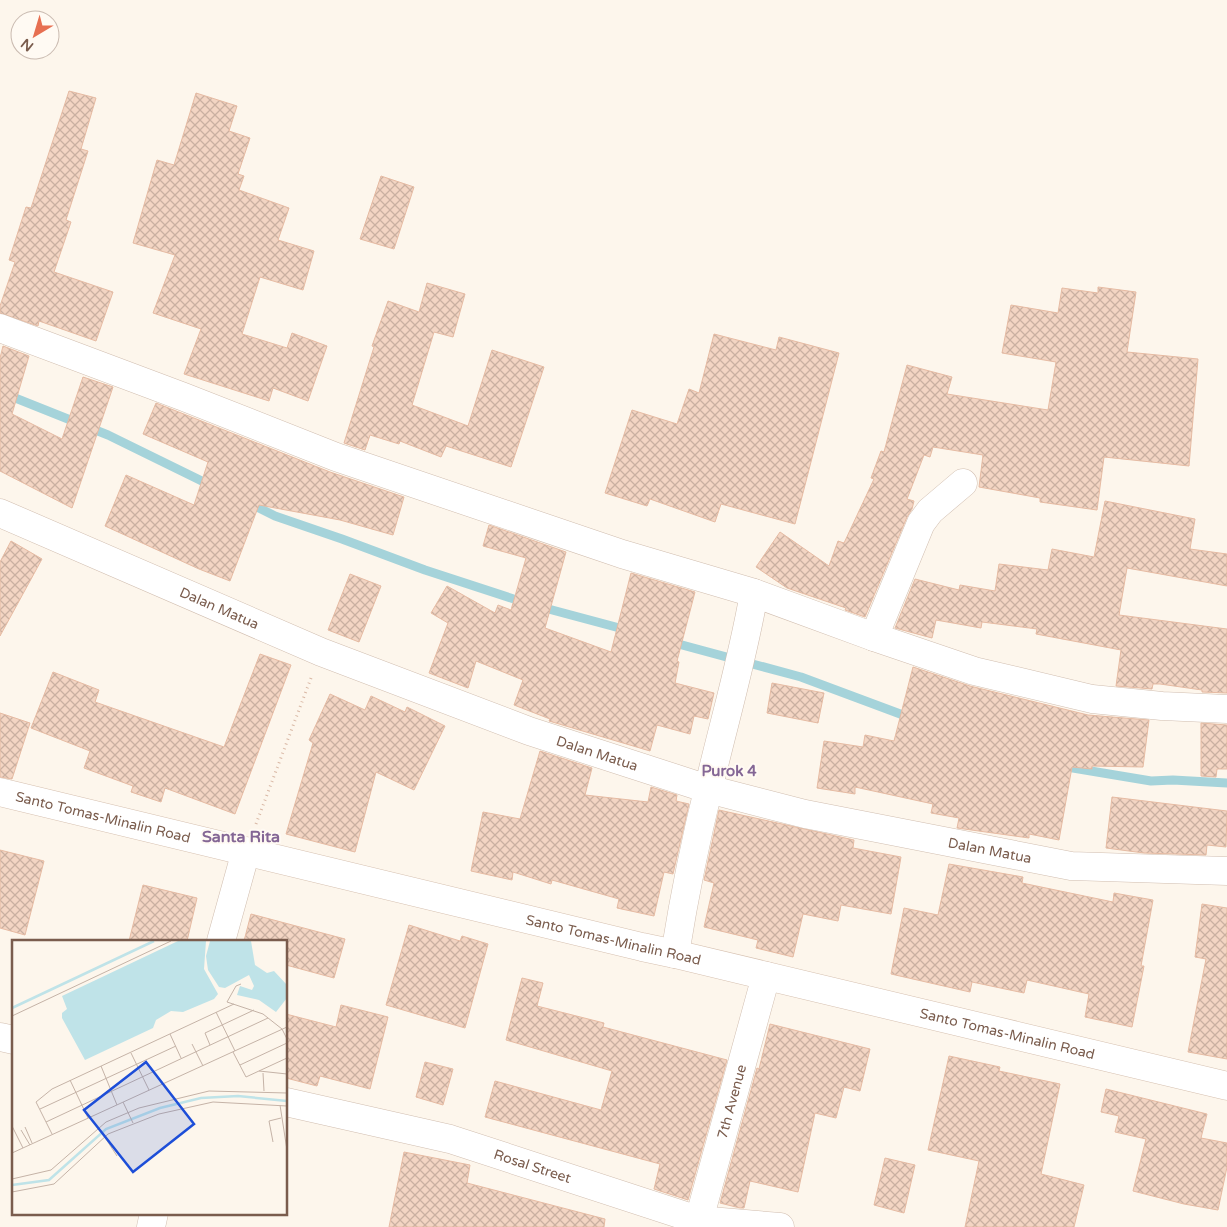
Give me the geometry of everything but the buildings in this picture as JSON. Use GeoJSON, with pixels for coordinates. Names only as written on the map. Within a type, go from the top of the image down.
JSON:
{"type":"FeatureCollection","features":[{"type":"Feature","properties":{"kind":"street"},"geometry":{"type":"LineString","coordinates":[[0,328],[184,397],[336,457],[622,554],[754,594],[974,671],[1092,699],[1162,706],[1227,709]]}},
{"type":"Feature","properties":{"kind":"street"},"geometry":{"type":"LineString","coordinates":[[874,637],[921,523],[930,511],[963,483]]}},
{"type":"Feature","properties":{"kind":"street","name":"Dalan Matua"},"geometry":{"type":"LineString","coordinates":[[0,513],[321,652],[529,731],[708,789],[805,814],[1072,866],[1227,871]]}},
{"type":"Feature","properties":{"kind":"street"},"geometry":{"type":"LineString","coordinates":[[675,954],[686,888],[708,789],[747,633],[754,594]]}},
{"type":"Feature","properties":{"kind":"street","name":"Santo Tomas-Minalin Road"},"geometry":{"type":"LineString","coordinates":[[0,792],[1227,1086]]}},
{"type":"Feature","properties":{"kind":"street"},"geometry":{"type":"LineString","coordinates":[[221,940],[246,851]]}},
{"type":"Feature","properties":{"kind":"street","name":"7th Avenue"},"geometry":{"type":"LineString","coordinates":[[698,1224],[766,976]]}},
{"type":"Feature","properties":{"kind":"street","name":"Rosal Street"},"geometry":{"type":"LineString","coordinates":[[288,1102],[450,1139],[698,1224],[780,1227]]}},
{"type":"Feature","properties":{"kind":"street"},"geometry":{"type":"LineString","coordinates":[[151,1227],[154,1214]]}},
{"type":"Feature","properties":{"kind":"path"},"geometry":{"type":"LineString","coordinates":[[246,851],[321,652]]}},
{"type":"Feature","properties":{"kind":"waterway"},"geometry":{"type":"LineString","coordinates":[[0,392],[108,435],[212,486]]}},
{"type":"Feature","properties":{"kind":"waterway"},"geometry":{"type":"LineString","coordinates":[[249,503],[275,516],[425,570],[526,603]]}},
{"type":"Feature","properties":{"kind":"waterway"},"geometry":{"type":"LineString","coordinates":[[541,607],[627,630]]}},
{"type":"Feature","properties":{"kind":"waterway"},"geometry":{"type":"LineString","coordinates":[[671,642],[801,677],[911,718]]}},
{"type":"Feature","properties":{"kind":"waterway"},"geometry":{"type":"LineString","coordinates":[[1061,766],[1151,781],[1173,780],[1227,783]]}},
{"type":"Feature","properties":{"kind":"district","name":"Purok 4"},"geometry":{"type":"Point","coordinates":[729,771]}},
{"type":"Feature","properties":{"kind":"district","name":"Santa Rita"},"geometry":{"type":"Point","coordinates":[241,837]}}]}
